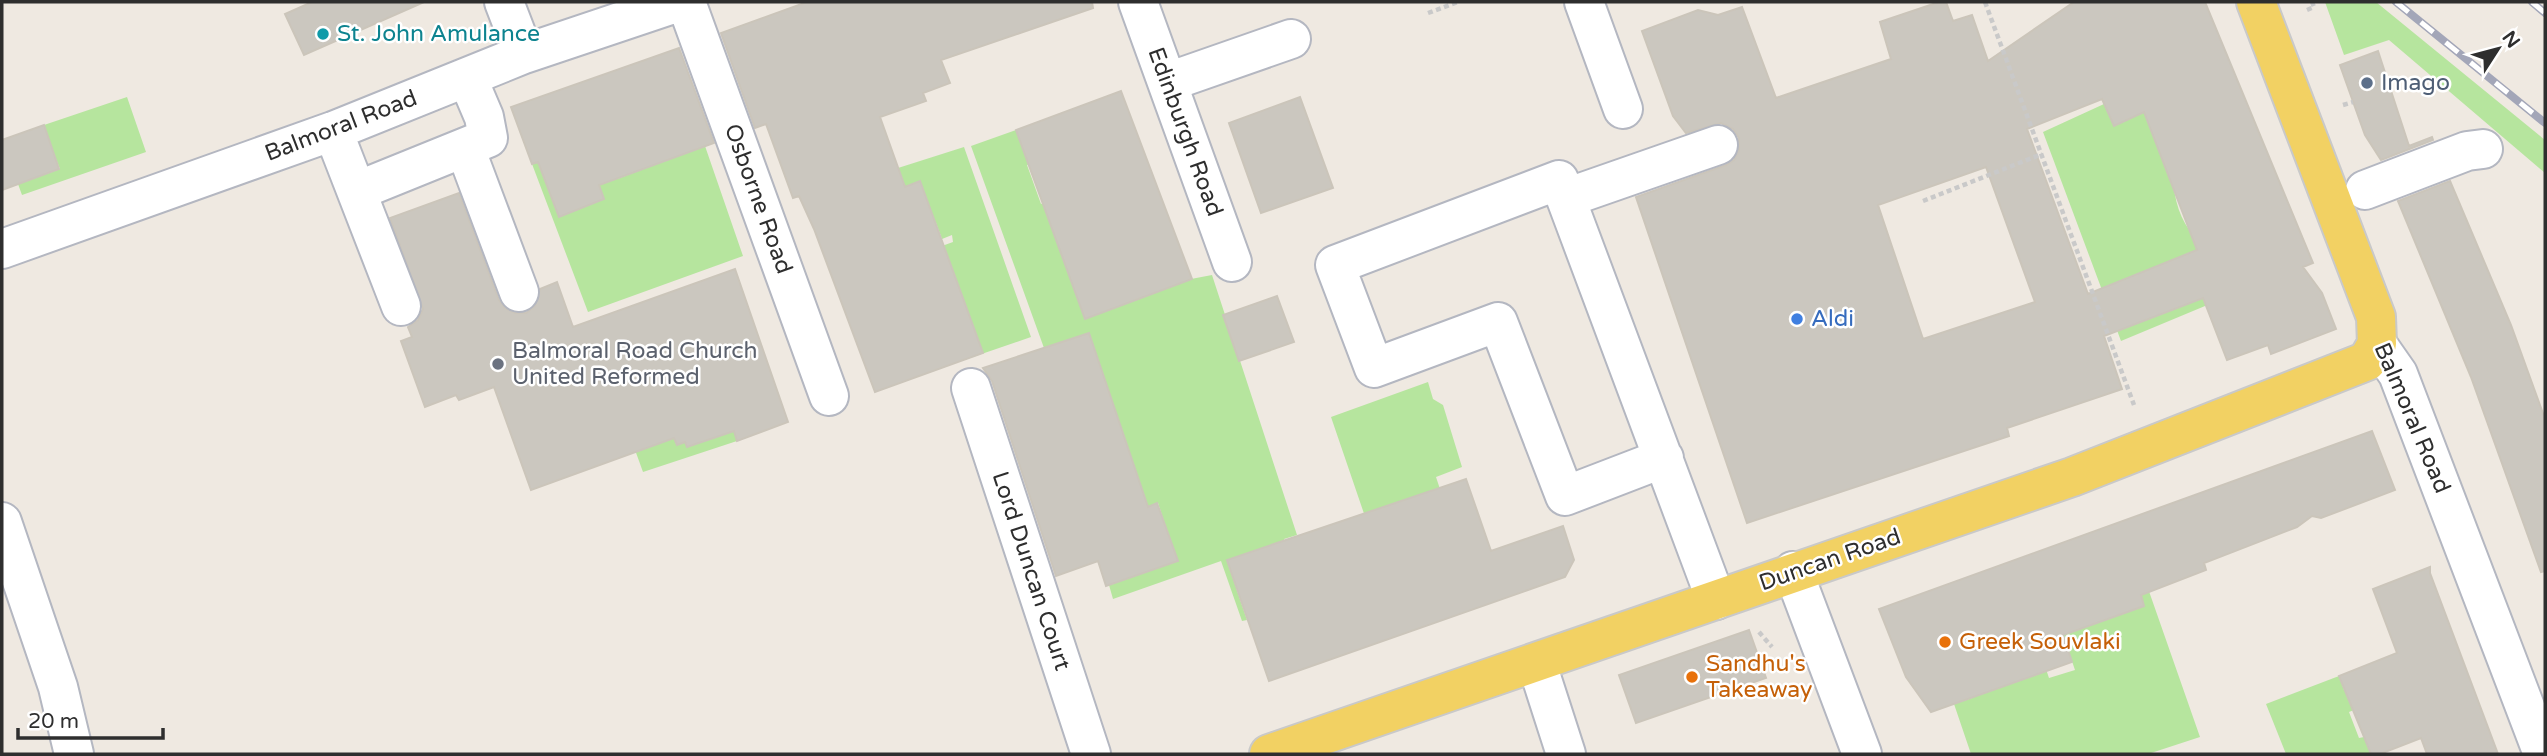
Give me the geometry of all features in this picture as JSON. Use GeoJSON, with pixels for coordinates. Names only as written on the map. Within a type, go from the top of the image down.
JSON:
{"type":"FeatureCollection","features":[{"type":"Feature","properties":{"kind":"main road","name":"Balmoral Road"},"geometry":{"type":"LineString","coordinates":[[2256,2],[2376,317],[2377,344]]}},
{"type":"Feature","properties":{"kind":"main road","name":"Duncan Road"},"geometry":{"type":"LineString","coordinates":[[1269,754],[1537,664],[1793,571],[2072,477],[2367,361],[2377,344]]}},
{"type":"Feature","properties":{"kind":"street"},"geometry":{"type":"LineString","coordinates":[[504,2],[524,54]]}},
{"type":"Feature","properties":{"kind":"street","name":"Balmoral Road"},"geometry":{"type":"LineString","coordinates":[[2,248],[333,131],[524,54],[679,2]]}},
{"type":"Feature","properties":{"kind":"street","name":"Osborne Road"},"geometry":{"type":"LineString","coordinates":[[686,2],[829,396]]}},
{"type":"Feature","properties":{"kind":"street","name":"Edinburgh Road"},"geometry":{"type":"LineString","coordinates":[[1138,2],[1231,262]]}},
{"type":"Feature","properties":{"kind":"street"},"geometry":{"type":"LineString","coordinates":[[1584,2],[1623,109]]}},
{"type":"Feature","properties":{"kind":"street"},"geometry":{"type":"LineString","coordinates":[[1168,82],[1291,39]]}},
{"type":"Feature","properties":{"kind":"street"},"geometry":{"type":"LineString","coordinates":[[357,191],[486,139],[489,132],[467,77]]}},
{"type":"Feature","properties":{"kind":"street"},"geometry":{"type":"LineString","coordinates":[[333,131],[401,306]]}},
{"type":"Feature","properties":{"kind":"street"},"geometry":{"type":"LineString","coordinates":[[1566,198],[1718,145]]}},
{"type":"Feature","properties":{"kind":"street"},"geometry":{"type":"LineString","coordinates":[[465,148],[519,292]]}},
{"type":"Feature","properties":{"kind":"street"},"geometry":{"type":"LineString","coordinates":[[2365,190],[2467,151],[2483,149]]}},
{"type":"Feature","properties":{"kind":"street"},"geometry":{"type":"LineString","coordinates":[[1664,458],[1565,496],[1498,322],[1374,368],[1335,265],[1559,180],[1664,458],[1716,600]]}},
{"type":"Feature","properties":{"kind":"street","name":"Balmoral Road"},"geometry":{"type":"LineString","coordinates":[[2377,344],[2399,374],[2543,754]]}},
{"type":"Feature","properties":{"kind":"street","name":"Lord Duncan Court"},"geometry":{"type":"LineString","coordinates":[[971,388],[1091,754]]}},
{"type":"Feature","properties":{"kind":"street"},"geometry":{"type":"LineString","coordinates":[[2,522],[58,687],[74,754]]}},
{"type":"Feature","properties":{"kind":"street"},"geometry":{"type":"LineString","coordinates":[[1793,571],[1862,754]]}},
{"type":"Feature","properties":{"kind":"street"},"geometry":{"type":"LineString","coordinates":[[1537,664],[1566,754]]}},
{"type":"Feature","properties":{"kind":"path"},"geometry":{"type":"LineString","coordinates":[[1428,13],[1458,2]]}},
{"type":"Feature","properties":{"kind":"path"},"geometry":{"type":"LineString","coordinates":[[1984,2],[2137,412]]}},
{"type":"Feature","properties":{"kind":"path"},"geometry":{"type":"LineString","coordinates":[[1923,201],[2042,155]]}},
{"type":"Feature","properties":{"kind":"path"},"geometry":{"type":"LineString","coordinates":[[1752,626],[1775,650]]}},
{"type":"Feature","properties":{"kind":"green space"},"geometry":{"type":"Polygon","coordinates":[[[2325,2],[2376,2],[2545,140],[2545,173],[2389,40],[2344,55],[2325,2]]]}},
{"type":"Feature","properties":{"kind":"green space"},"geometry":{"type":"Polygon","coordinates":[[[2179,96],[2173,183],[2181,216],[2195,237],[2250,279],[2253,286],[2121,341],[2043,132],[2104,104],[2114,126],[2179,96]]]}},
{"type":"Feature","properties":{"kind":"green space"},"geometry":{"type":"Polygon","coordinates":[[[127,97],[146,152],[22,195],[18,184],[60,169],[54,154],[13,168],[44,125],[127,97]]]}},
{"type":"Feature","properties":{"kind":"green space"},"geometry":{"type":"Polygon","coordinates":[[[656,118],[681,155],[705,146],[743,256],[588,312],[532,164],[538,162],[559,216],[604,199],[584,144],[617,179],[670,159],[656,118]]]}},
{"type":"Feature","properties":{"kind":"green space"},"geometry":{"type":"Polygon","coordinates":[[[1016,130],[1020,140],[1079,146],[1027,165],[1041,204],[1094,184],[1191,279],[1212,275],[1297,535],[1284,539],[1295,569],[1250,553],[1227,561],[1247,620],[1242,621],[1221,561],[1113,599],[1109,585],[1177,561],[1158,503],[1148,507],[1089,333],[1044,348],[971,146],[1016,130]]]}},
{"type":"Feature","properties":{"kind":"green space"},"geometry":{"type":"Polygon","coordinates":[[[964,147],[1031,337],[932,371],[961,339],[976,334],[966,307],[892,264],[953,242],[952,235],[942,239],[936,223],[884,241],[920,182],[905,187],[898,168],[964,147]]]}},
{"type":"Feature","properties":{"kind":"green space"},"geometry":{"type":"Polygon","coordinates":[[[1428,382],[1433,399],[1443,405],[1462,467],[1436,477],[1449,516],[1372,537],[1331,417],[1428,382]]]}},
{"type":"Feature","properties":{"kind":"green space"},"geometry":{"type":"Polygon","coordinates":[[[622,414],[672,431],[676,444],[685,442],[687,447],[734,431],[737,441],[643,472],[622,414]]]}},
{"type":"Feature","properties":{"kind":"green space"},"geometry":{"type":"Polygon","coordinates":[[[2144,577],[2200,737],[2148,754],[1971,754],[1954,704],[1972,698],[2029,618],[2049,678],[2075,670],[2063,635],[2144,606],[2136,580],[2144,577]]]}},
{"type":"Feature","properties":{"kind":"green space"},"geometry":{"type":"Polygon","coordinates":[[[2339,676],[2344,690],[2356,686],[2402,691],[2349,712],[2359,738],[2364,737],[2371,754],[2286,754],[2266,704],[2339,676]]]}},
{"type":"Feature","properties":{"kind":"building","name":"St. John Amulance"},"geometry":{"type":"Polygon","coordinates":[[[312,2],[424,2],[304,55],[285,14],[312,2]]]}},
{"type":"Feature","properties":{"kind":"building"},"geometry":{"type":"Polygon","coordinates":[[[807,2],[1092,2],[1093,8],[941,60],[950,83],[923,93],[926,101],[880,117],[905,187],[920,181],[983,353],[875,392],[814,229],[799,196],[793,198],[766,124],[755,128],[721,33],[807,2]]]}},
{"type":"Feature","properties":{"kind":"building"},"geometry":{"type":"Polygon","coordinates":[[[1946,2],[1953,21],[1972,15],[1988,61],[2074,2],[2205,2],[2313,263],[2303,267],[2322,293],[2336,329],[2271,354],[2268,345],[2227,360],[2203,298],[2104,336],[2122,389],[2007,428],[2009,436],[1747,523],[1636,197],[1726,165],[1734,160],[1739,150],[1739,138],[1733,129],[1721,123],[1686,133],[1673,116],[1642,31],[1698,10],[1718,15],[1742,7],[1776,98],[1891,59],[1880,22],[1946,2]],[[2102,99],[2027,129],[2088,294],[2197,250],[2144,112],[2114,126],[2102,99]],[[1986,167],[1878,205],[1923,339],[2035,302],[1986,167]]]}},
{"type":"Feature","properties":{"kind":"building"},"geometry":{"type":"Polygon","coordinates":[[[679,48],[714,143],[599,185],[604,199],[559,217],[538,162],[532,164],[511,107],[679,48]]]}},
{"type":"Feature","properties":{"kind":"building","name":"Imago"},"geometry":{"type":"Polygon","coordinates":[[[2378,51],[2409,146],[2432,137],[2433,140],[2381,160],[2365,135],[2340,65],[2378,51]]]}},
{"type":"Feature","properties":{"kind":"building"},"geometry":{"type":"Polygon","coordinates":[[[1121,91],[1192,279],[1085,319],[1016,130],[1121,91]]]}},
{"type":"Feature","properties":{"kind":"building"},"geometry":{"type":"Polygon","coordinates":[[[1300,97],[1333,188],[1261,213],[1229,123],[1300,97]]]}},
{"type":"Feature","properties":{"kind":"building"},"geometry":{"type":"Polygon","coordinates":[[[44,125],[59,169],[2,190],[2,140],[44,125]]]}},
{"type":"Feature","properties":{"kind":"building"},"geometry":{"type":"Polygon","coordinates":[[[2450,181],[2511,325],[2545,419],[2545,571],[2541,572],[2471,377],[2398,201],[2450,181]]]}},
{"type":"Feature","properties":{"kind":"building"},"geometry":{"type":"Polygon","coordinates":[[[459,193],[499,300],[505,308],[515,313],[526,313],[535,306],[540,289],[557,282],[573,327],[735,269],[788,422],[737,441],[734,431],[687,447],[685,442],[677,445],[674,438],[531,490],[494,387],[459,400],[456,395],[425,407],[401,341],[412,337],[408,327],[418,320],[423,309],[390,218],[459,193]]]}},
{"type":"Feature","properties":{"kind":"building"},"geometry":{"type":"Polygon","coordinates":[[[1277,296],[1294,342],[1239,361],[1223,315],[1277,296]]]}},
{"type":"Feature","properties":{"kind":"building"},"geometry":{"type":"Polygon","coordinates":[[[1089,333],[1148,507],[1157,503],[1178,561],[1106,586],[1098,561],[1056,576],[992,381],[983,368],[1089,333]]]}},
{"type":"Feature","properties":{"kind":"building"},"geometry":{"type":"Polygon","coordinates":[[[2372,431],[2395,490],[2321,518],[2312,516],[2297,527],[2204,563],[2206,570],[2141,595],[2144,606],[2063,635],[2072,662],[1931,712],[1906,677],[1879,609],[2372,431]]]}},
{"type":"Feature","properties":{"kind":"building"},"geometry":{"type":"Polygon","coordinates":[[[1466,479],[1491,551],[1563,526],[1574,560],[1565,577],[1269,681],[1227,560],[1466,479]]]}},
{"type":"Feature","properties":{"kind":"building"},"geometry":{"type":"Polygon","coordinates":[[[2430,567],[2498,754],[2427,754],[2421,738],[2380,754],[2371,754],[2339,676],[2397,653],[2373,589],[2430,567]]]}},
{"type":"Feature","properties":{"kind":"building"},"geometry":{"type":"Polygon","coordinates":[[[1749,630],[1766,678],[1636,723],[1619,675],[1749,630]]]}},
{"type":"Feature","properties":{"kind":"railway"},"geometry":{"type":"LineString","coordinates":[[2396,2],[2545,123]]}},
{"type":"Feature","properties":{"kind":"railway"},"geometry":{"type":"LineString","coordinates":[[2532,2],[2545,13]]}},
{"type":"Feature","properties":{"kind":"place","name":"St. John Amulance"},"geometry":{"type":"Point","coordinates":[323,34]}},
{"type":"Feature","properties":{"kind":"place","name":"Imago"},"geometry":{"type":"Point","coordinates":[2367,83]}},
{"type":"Feature","properties":{"kind":"place","name":"Aldi"},"geometry":{"type":"Point","coordinates":[1797,319]}},
{"type":"Feature","properties":{"kind":"place","name":"Balmoral Road Church United Reformed"},"geometry":{"type":"Point","coordinates":[498,364]}},
{"type":"Feature","properties":{"kind":"place","name":"Greek Souvlaki"},"geometry":{"type":"Point","coordinates":[1945,642]}},
{"type":"Feature","properties":{"kind":"place","name":"Sandhu's Takeaway"},"geometry":{"type":"Point","coordinates":[1692,677]}}]}
